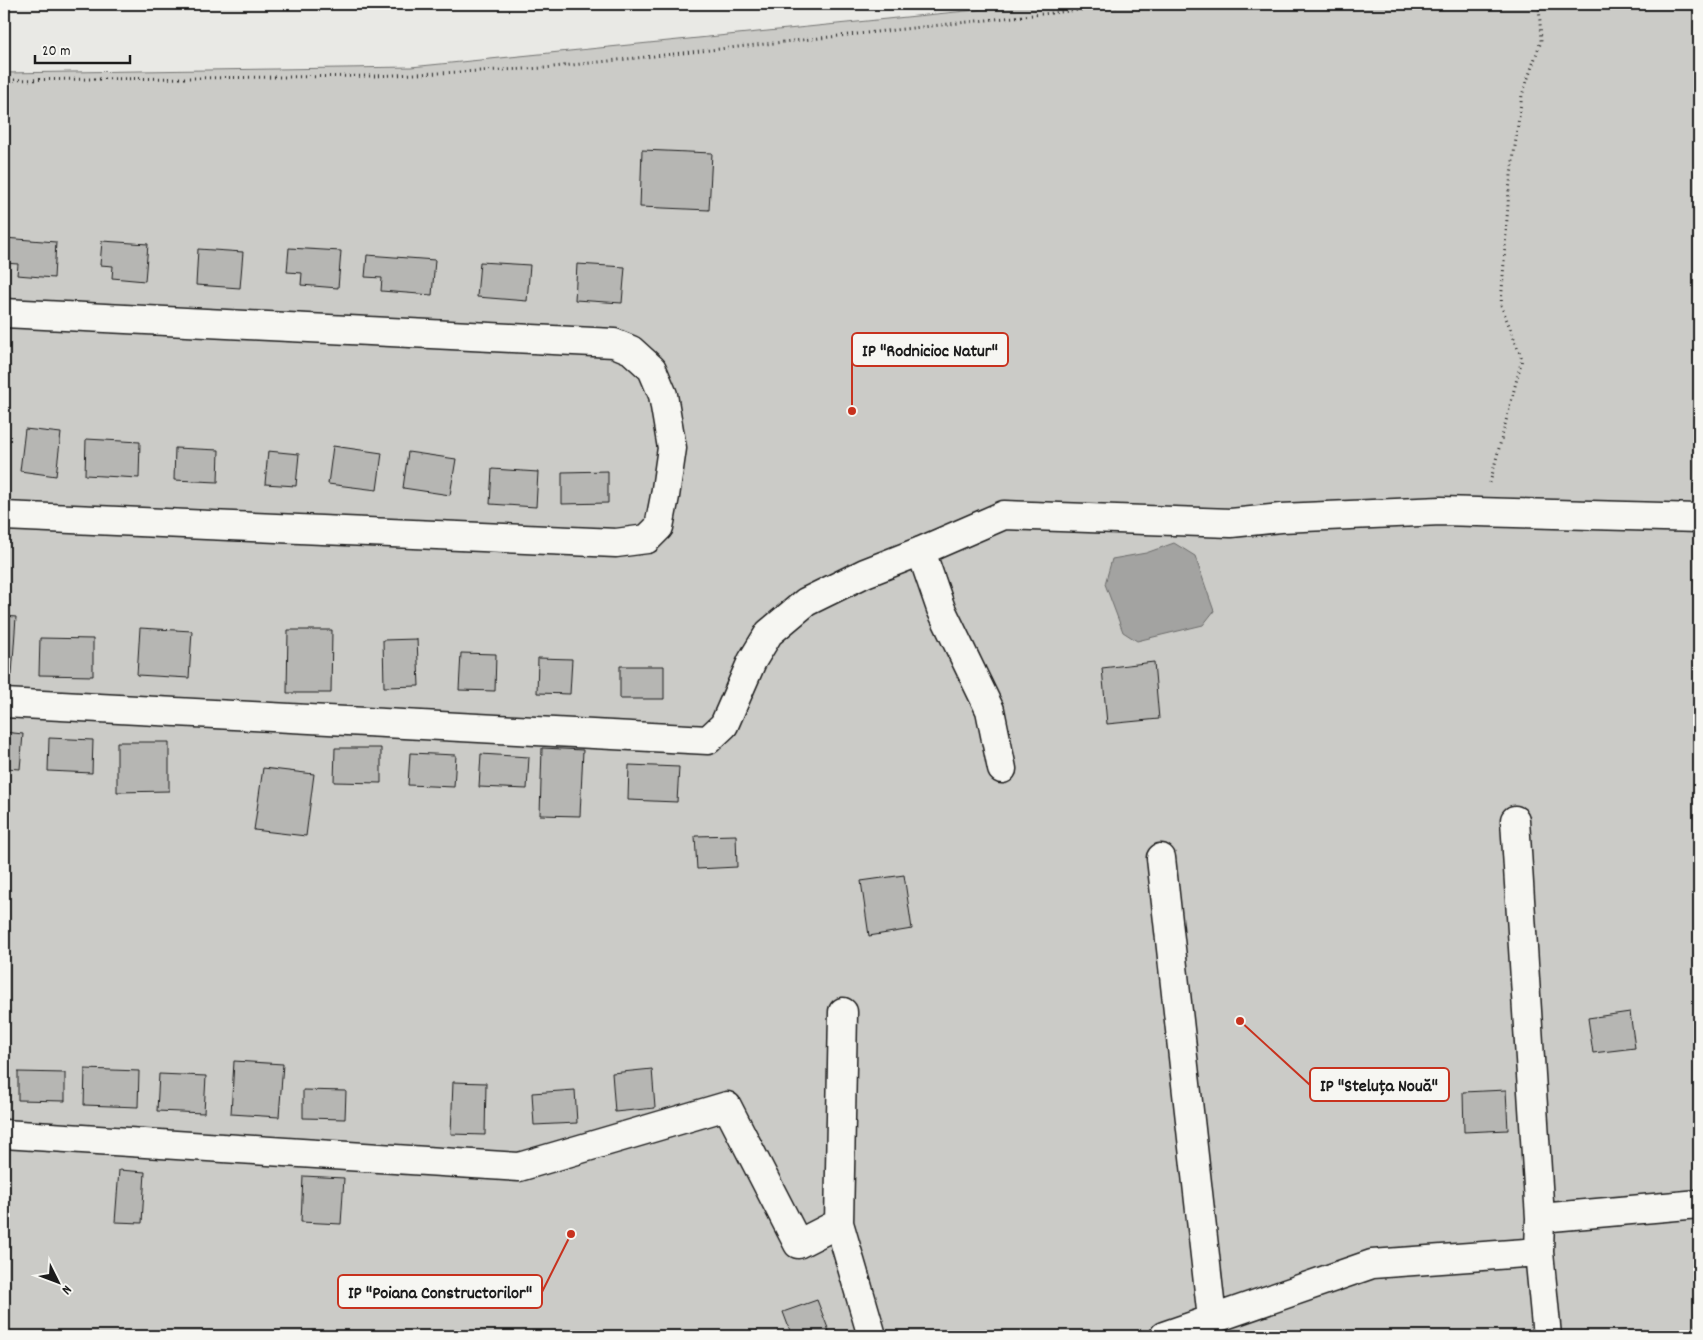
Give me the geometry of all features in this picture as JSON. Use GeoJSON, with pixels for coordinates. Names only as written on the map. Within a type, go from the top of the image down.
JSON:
{"type":"FeatureCollection","features":[{"type":"Feature","properties":{"kind":"street"},"geometry":{"type":"LineString","coordinates":[[4,313],[614,343],[632,350],[652,369],[663,394],[672,448],[666,496],[659,527],[647,539],[616,543],[4,516]]}},
{"type":"Feature","properties":{"kind":"street"},"geometry":{"type":"LineString","coordinates":[[4,703],[708,740],[724,725],[752,661],[769,633],[806,602],[865,573],[1004,515],[1231,522],[1432,511],[1699,518]]}},
{"type":"Feature","properties":{"kind":"street"},"geometry":{"type":"LineString","coordinates":[[921,551],[941,609],[990,710],[1002,769]]}},
{"type":"Feature","properties":{"kind":"street"},"geometry":{"type":"LineString","coordinates":[[1515,820],[1540,1218],[1539,1252],[1547,1336]]}},
{"type":"Feature","properties":{"kind":"street"},"geometry":{"type":"LineString","coordinates":[[1161,858],[1212,1319]]}},
{"type":"Feature","properties":{"kind":"street"},"geometry":{"type":"LineString","coordinates":[[843,1012],[839,1224],[872,1336]]}},
{"type":"Feature","properties":{"kind":"street"},"geometry":{"type":"LineString","coordinates":[[4,1134],[519,1166],[727,1106],[798,1244],[839,1224]]}},
{"type":"Feature","properties":{"kind":"street"},"geometry":{"type":"LineString","coordinates":[[1540,1218],[1699,1204]]}},
{"type":"Feature","properties":{"kind":"street"},"geometry":{"type":"LineString","coordinates":[[1164,1336],[1372,1264],[1539,1252]]}},
{"type":"Feature","properties":{"kind":"path"},"geometry":{"type":"LineString","coordinates":[[4,80],[374,76],[544,68],[1134,4]]}},
{"type":"Feature","properties":{"kind":"path"},"geometry":{"type":"LineString","coordinates":[[1482,512],[1522,360],[1501,305],[1509,190],[1522,95],[1541,41],[1539,4]]}},
{"type":"Feature","properties":{"kind":"shaded area"},"geometry":{"type":"Polygon","coordinates":[[[1012,4],[1699,4],[1699,1336],[4,1336],[4,73],[411,67],[976,10],[1012,4]]]}},
{"type":"Feature","properties":{"kind":"shaded area"},"geometry":{"type":"Polygon","coordinates":[[[1174,543],[1195,556],[1214,611],[1203,625],[1137,641],[1123,632],[1105,584],[1112,559],[1146,553],[1174,543]]]}},
{"type":"Feature","properties":{"kind":"building"},"geometry":{"type":"Polygon","coordinates":[[[642,150],[712,153],[709,210],[640,207],[642,150]]]}},
{"type":"Feature","properties":{"kind":"building"},"geometry":{"type":"Polygon","coordinates":[[[4,238],[56,242],[54,278],[17,275],[18,264],[4,263],[4,238]]]}},
{"type":"Feature","properties":{"kind":"building"},"geometry":{"type":"Polygon","coordinates":[[[102,241],[148,244],[145,281],[112,278],[113,266],[100,265],[102,241]]]}},
{"type":"Feature","properties":{"kind":"building"},"geometry":{"type":"Polygon","coordinates":[[[289,248],[341,251],[338,288],[301,285],[302,273],[287,272],[289,248]]]}},
{"type":"Feature","properties":{"kind":"building"},"geometry":{"type":"Polygon","coordinates":[[[198,249],[243,252],[240,288],[196,285],[198,249]]]}},
{"type":"Feature","properties":{"kind":"building"},"geometry":{"type":"Polygon","coordinates":[[[367,255],[435,260],[432,295],[381,291],[382,278],[365,277],[367,255]]]}},
{"type":"Feature","properties":{"kind":"building"},"geometry":{"type":"Polygon","coordinates":[[[480,262],[530,265],[527,301],[477,297],[480,262]]]}},
{"type":"Feature","properties":{"kind":"building"},"geometry":{"type":"Polygon","coordinates":[[[577,264],[625,267],[622,303],[575,300],[577,264]]]}},
{"type":"Feature","properties":{"kind":"building"},"geometry":{"type":"Polygon","coordinates":[[[25,429],[61,433],[56,476],[20,471],[25,429]]]}},
{"type":"Feature","properties":{"kind":"building"},"geometry":{"type":"Polygon","coordinates":[[[86,439],[140,442],[139,478],[85,475],[86,439]]]}},
{"type":"Feature","properties":{"kind":"building"},"geometry":{"type":"Polygon","coordinates":[[[333,446],[382,453],[377,490],[328,484],[333,446]]]}},
{"type":"Feature","properties":{"kind":"building"},"geometry":{"type":"Polygon","coordinates":[[[175,448],[219,450],[218,482],[174,480],[175,448]]]}},
{"type":"Feature","properties":{"kind":"building"},"geometry":{"type":"Polygon","coordinates":[[[268,451],[299,454],[296,486],[265,484],[268,451]]]}},
{"type":"Feature","properties":{"kind":"building"},"geometry":{"type":"Polygon","coordinates":[[[408,452],[456,459],[450,495],[403,488],[408,452]]]}},
{"type":"Feature","properties":{"kind":"building"},"geometry":{"type":"Polygon","coordinates":[[[492,469],[538,472],[536,507],[490,504],[492,469]]]}},
{"type":"Feature","properties":{"kind":"building"},"geometry":{"type":"Polygon","coordinates":[[[608,471],[608,503],[562,504],[562,472],[608,471]]]}},
{"type":"Feature","properties":{"kind":"building"},"geometry":{"type":"Polygon","coordinates":[[[4,616],[16,617],[12,675],[4,674],[4,616]]]}},
{"type":"Feature","properties":{"kind":"building"},"geometry":{"type":"Polygon","coordinates":[[[140,628],[192,631],[189,678],[137,675],[140,628]]]}},
{"type":"Feature","properties":{"kind":"building"},"geometry":{"type":"Polygon","coordinates":[[[288,630],[332,630],[331,693],[287,693],[288,630]]]}},
{"type":"Feature","properties":{"kind":"building"},"geometry":{"type":"Polygon","coordinates":[[[40,638],[93,639],[93,676],[39,675],[40,638]]]}},
{"type":"Feature","properties":{"kind":"building"},"geometry":{"type":"Polygon","coordinates":[[[417,639],[419,686],[384,687],[383,640],[417,639]]]}},
{"type":"Feature","properties":{"kind":"building"},"geometry":{"type":"Polygon","coordinates":[[[461,653],[496,654],[495,691],[459,690],[461,653]]]}},
{"type":"Feature","properties":{"kind":"building"},"geometry":{"type":"Polygon","coordinates":[[[538,658],[572,659],[570,694],[537,693],[538,658]]]}},
{"type":"Feature","properties":{"kind":"building"},"geometry":{"type":"Polygon","coordinates":[[[1154,662],[1159,719],[1107,724],[1102,668],[1154,662]]]}},
{"type":"Feature","properties":{"kind":"building"},"geometry":{"type":"Polygon","coordinates":[[[620,666],[664,666],[664,699],[620,699],[620,666]]]}},
{"type":"Feature","properties":{"kind":"building"},"geometry":{"type":"Polygon","coordinates":[[[4,732],[23,734],[20,769],[4,768],[4,732]]]}},
{"type":"Feature","properties":{"kind":"building"},"geometry":{"type":"Polygon","coordinates":[[[49,738],[93,740],[92,773],[48,771],[49,738]]]}},
{"type":"Feature","properties":{"kind":"building"},"geometry":{"type":"Polygon","coordinates":[[[117,742],[169,742],[169,791],[117,792],[117,742]]]}},
{"type":"Feature","properties":{"kind":"building"},"geometry":{"type":"Polygon","coordinates":[[[335,748],[381,748],[381,783],[334,782],[335,748]]]}},
{"type":"Feature","properties":{"kind":"building"},"geometry":{"type":"Polygon","coordinates":[[[542,748],[583,750],[580,816],[540,815],[542,748]]]}},
{"type":"Feature","properties":{"kind":"building"},"geometry":{"type":"Polygon","coordinates":[[[410,753],[456,755],[454,787],[408,785],[410,753]]]}},
{"type":"Feature","properties":{"kind":"building"},"geometry":{"type":"Polygon","coordinates":[[[481,754],[529,757],[527,789],[479,787],[481,754]]]}},
{"type":"Feature","properties":{"kind":"building"},"geometry":{"type":"Polygon","coordinates":[[[629,765],[679,767],[677,802],[628,800],[629,765]]]}},
{"type":"Feature","properties":{"kind":"building"},"geometry":{"type":"Polygon","coordinates":[[[263,768],[314,774],[306,836],[254,830],[263,768]]]}},
{"type":"Feature","properties":{"kind":"building"},"geometry":{"type":"Polygon","coordinates":[[[736,835],[737,867],[697,869],[695,836],[736,835]]]}},
{"type":"Feature","properties":{"kind":"building"},"geometry":{"type":"Polygon","coordinates":[[[904,875],[912,929],[869,936],[861,881],[904,875]]]}},
{"type":"Feature","properties":{"kind":"building"},"geometry":{"type":"Polygon","coordinates":[[[1630,1012],[1635,1048],[1593,1053],[1588,1018],[1630,1012]]]}},
{"type":"Feature","properties":{"kind":"building"},"geometry":{"type":"Polygon","coordinates":[[[234,1061],[283,1064],[279,1117],[231,1114],[234,1061]]]}},
{"type":"Feature","properties":{"kind":"building"},"geometry":{"type":"Polygon","coordinates":[[[85,1069],[139,1071],[138,1107],[84,1105],[85,1069]]]}},
{"type":"Feature","properties":{"kind":"building"},"geometry":{"type":"Polygon","coordinates":[[[652,1069],[655,1108],[615,1112],[612,1073],[652,1069]]]}},
{"type":"Feature","properties":{"kind":"building"},"geometry":{"type":"Polygon","coordinates":[[[18,1072],[65,1073],[65,1101],[18,1100],[18,1072]]]}},
{"type":"Feature","properties":{"kind":"building"},"geometry":{"type":"Polygon","coordinates":[[[159,1074],[206,1076],[204,1113],[157,1111],[159,1074]]]}},
{"type":"Feature","properties":{"kind":"building"},"geometry":{"type":"Polygon","coordinates":[[[453,1082],[486,1083],[485,1135],[451,1134],[453,1082]]]}},
{"type":"Feature","properties":{"kind":"building"},"geometry":{"type":"Polygon","coordinates":[[[303,1090],[346,1091],[345,1119],[303,1118],[303,1090]]]}},
{"type":"Feature","properties":{"kind":"building"},"geometry":{"type":"Polygon","coordinates":[[[575,1090],[577,1123],[534,1125],[532,1093],[575,1090]]]}},
{"type":"Feature","properties":{"kind":"building"},"geometry":{"type":"Polygon","coordinates":[[[1506,1090],[1508,1130],[1464,1132],[1463,1092],[1506,1090]]]}},
{"type":"Feature","properties":{"kind":"building"},"geometry":{"type":"Polygon","coordinates":[[[119,1170],[145,1172],[142,1223],[115,1222],[119,1170]]]}},
{"type":"Feature","properties":{"kind":"building"},"geometry":{"type":"Polygon","coordinates":[[[303,1176],[344,1178],[341,1224],[301,1222],[303,1176]]]}},
{"type":"Feature","properties":{"kind":"building"},"geometry":{"type":"Polygon","coordinates":[[[817,1300],[831,1336],[792,1336],[783,1312],[817,1300]]]}},
{"type":"Feature","properties":{"kind":"place","name":"IP \"Rodnicioc Natur\""},"geometry":{"type":"Point","coordinates":[852,411]}},
{"type":"Feature","properties":{"kind":"place","name":"IP \"Steluța Nouă\""},"geometry":{"type":"Point","coordinates":[1240,1021]}},
{"type":"Feature","properties":{"kind":"place","name":"IP \"Poiana Constructorilor\""},"geometry":{"type":"Point","coordinates":[571,1234]}}]}
